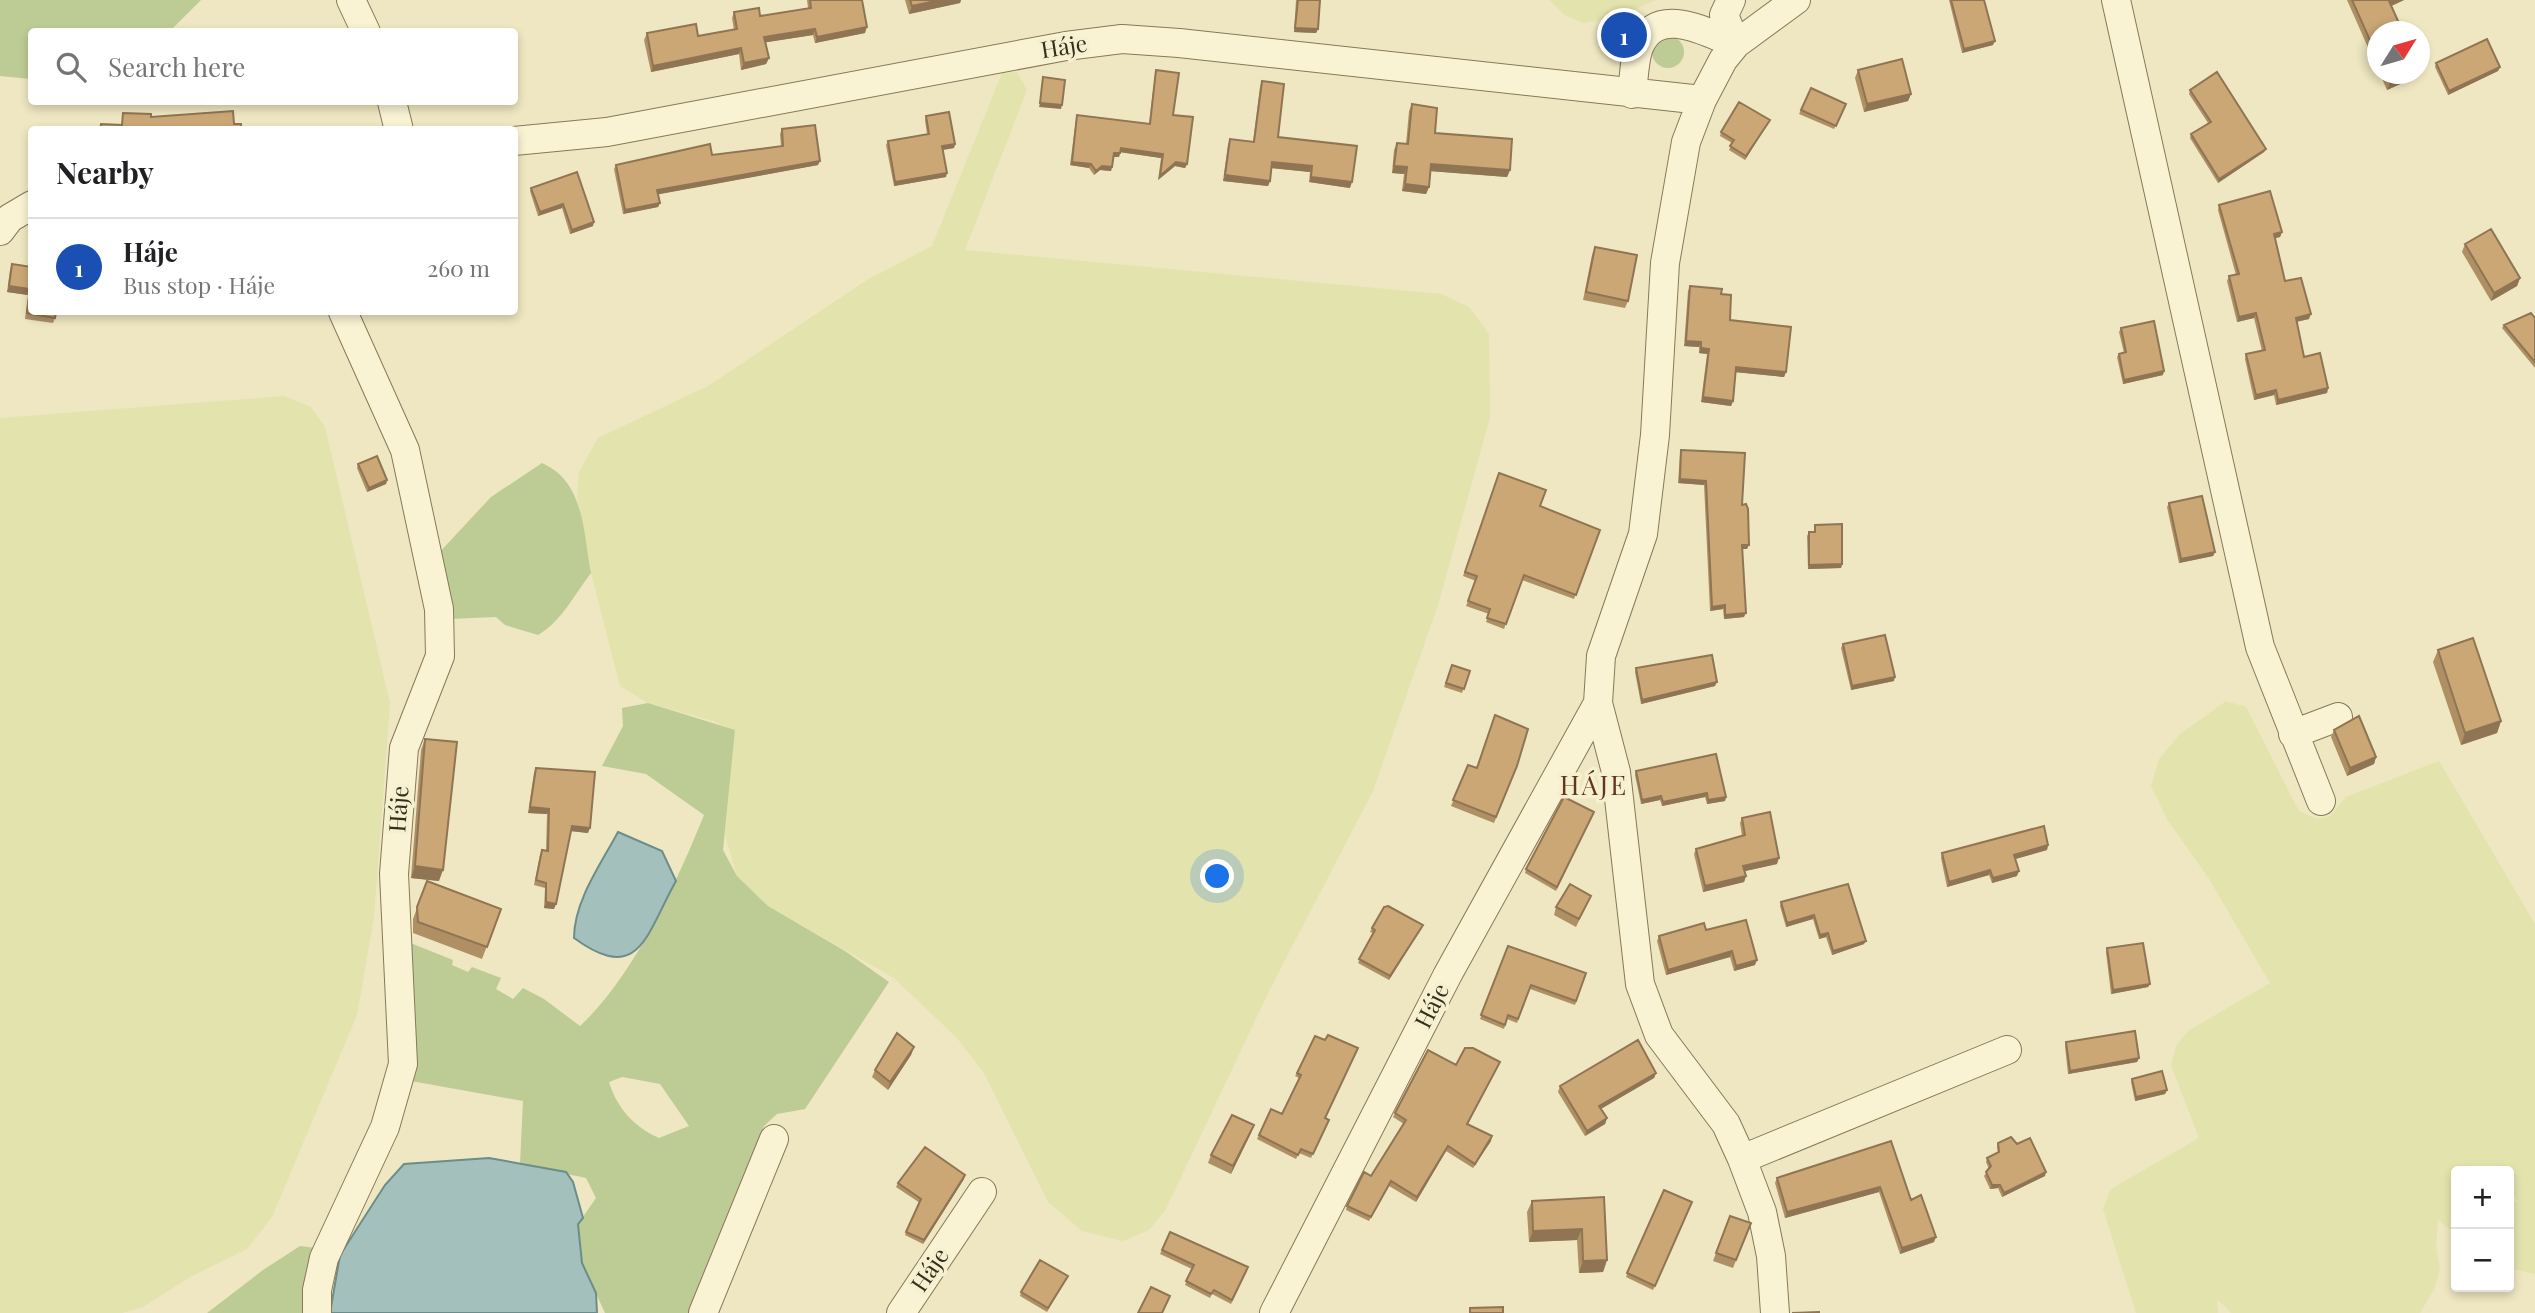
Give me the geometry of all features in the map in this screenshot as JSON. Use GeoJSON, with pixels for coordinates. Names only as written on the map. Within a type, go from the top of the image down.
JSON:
{"type":"FeatureCollection","features":[{"type":"Feature","properties":{"kind":"street"},"geometry":{"type":"LineString","coordinates":[[351,0],[364,28]]}},
{"type":"Feature","properties":{"kind":"street"},"geometry":{"type":"LineString","coordinates":[[1731,0],[1724,15],[1736,44]]}},
{"type":"Feature","properties":{"kind":"street","name":"Háje"},"geometry":{"type":"LineString","coordinates":[[1775,1313],[1772,1256],[1762,1212],[1742,1159],[1726,1124],[1659,1035],[1647,1010],[1640,984],[1616,772],[1598,703],[1601,656],[1643,534],[1655,435],[1665,263],[1686,142],[1717,70],[1736,44],[1796,0]]}},
{"type":"Feature","properties":{"kind":"street"},"geometry":{"type":"LineString","coordinates":[[2116,0],[2260,648],[2321,800]]}},
{"type":"Feature","properties":{"kind":"street"},"geometry":{"type":"LineString","coordinates":[[1632,94],[1639,46],[1648,32],[1662,24],[1678,23],[1736,44]]}},
{"type":"Feature","properties":{"kind":"street","name":"Háje"},"geometry":{"type":"LineString","coordinates":[[518,141],[607,132],[1066,46],[1122,39],[1702,100]]}},
{"type":"Feature","properties":{"kind":"street"},"geometry":{"type":"LineString","coordinates":[[393,105],[398,126]]}},
{"type":"Feature","properties":{"kind":"street"},"geometry":{"type":"LineString","coordinates":[[0,231],[10,218],[28,207]]}},
{"type":"Feature","properties":{"kind":"street","name":"Háje"},"geometry":{"type":"LineString","coordinates":[[317,1313],[317,1290],[324,1258],[385,1127],[403,1064],[394,874],[404,748],[440,656],[439,609],[405,450],[344,315]]}},
{"type":"Feature","properties":{"kind":"street","name":"Háje"},"geometry":{"type":"LineString","coordinates":[[1274,1313],[1448,974],[1598,703]]}},
{"type":"Feature","properties":{"kind":"street"},"geometry":{"type":"LineString","coordinates":[[2293,734],[2338,717]]}},
{"type":"Feature","properties":{"kind":"street"},"geometry":{"type":"LineString","coordinates":[[1742,1159],[2007,1050]]}},
{"type":"Feature","properties":{"kind":"street"},"geometry":{"type":"LineString","coordinates":[[703,1313],[774,1139]]}},
{"type":"Feature","properties":{"kind":"street","name":"Háje"},"geometry":{"type":"LineString","coordinates":[[901,1313],[982,1192]]}},
{"type":"Feature","properties":{"kind":"green space"},"geometry":{"type":"Polygon","coordinates":[[[0,0],[201,0],[173,28],[28,28],[28,79],[0,76],[0,0]]]}},
{"type":"Feature","properties":{"kind":"green space"},"geometry":{"type":"Polygon","coordinates":[[[1549,0],[1656,0],[1615,18],[1583,23],[1565,15],[1549,0]]]}},
{"type":"Feature","properties":{"kind":"green space"},"geometry":{"type":"Polygon","coordinates":[[[1668,36],[1679,41],[1684,52],[1679,63],[1668,68],[1657,63],[1652,52],[1657,41],[1668,36]]]}},
{"type":"Feature","properties":{"kind":"green space"},"geometry":{"type":"Polygon","coordinates":[[[1017,72],[1027,90],[965,250],[1441,294],[1469,307],[1489,334],[1490,417],[1439,602],[1373,791],[1270,989],[1166,1209],[1149,1230],[1123,1241],[1082,1231],[1048,1202],[984,1073],[957,1038],[894,978],[768,906],[737,876],[725,835],[734,731],[713,721],[648,703],[620,686],[591,573],[577,497],[579,472],[598,438],[708,386],[867,280],[932,246],[1002,73],[1017,72]]]}},
{"type":"Feature","properties":{"kind":"green space"},"geometry":{"type":"Polygon","coordinates":[[[284,396],[311,407],[325,427],[390,703],[374,917],[357,1015],[272,1217],[247,1249],[190,1277],[143,1307],[122,1313],[0,1313],[0,418],[284,396]]]}},
{"type":"Feature","properties":{"kind":"green space"},"geometry":{"type":"Polygon","coordinates":[[[542,463],[567,482],[574,495],[580,510],[591,573],[561,615],[538,635],[505,625],[496,617],[450,619],[437,555],[491,497],[542,463]]]}},
{"type":"Feature","properties":{"kind":"green space"},"geometry":{"type":"Polygon","coordinates":[[[2226,701],[2246,707],[2299,811],[2317,819],[2330,816],[2346,797],[2439,761],[2535,924],[2535,1274],[2514,1269],[2514,1202],[2517,1202],[2514,1194],[2514,1166],[2451,1166],[2451,1230],[2438,1220],[2436,1246],[2440,1270],[2434,1289],[2420,1313],[2231,1313],[2217,1299],[2218,1313],[2136,1313],[2103,1209],[2111,1189],[2199,1138],[2171,1065],[2176,1046],[2188,1031],[2270,983],[2209,879],[2167,819],[2151,786],[2159,759],[2180,734],[2226,701]]]}},
{"type":"Feature","properties":{"kind":"green space"},"geometry":{"type":"Polygon","coordinates":[[[648,703],[735,730],[723,850],[737,876],[768,906],[845,951],[889,982],[805,1109],[777,1114],[764,1126],[736,1223],[697,1313],[605,1313],[582,1263],[578,1224],[596,1198],[586,1178],[520,1164],[523,1101],[411,1081],[403,940],[453,960],[452,965],[468,972],[472,967],[501,978],[496,989],[513,999],[523,988],[544,999],[580,1026],[618,982],[652,928],[704,815],[646,774],[602,766],[623,726],[622,708],[648,703]],[[622,1077],[609,1082],[628,1116],[659,1138],[689,1126],[660,1084],[622,1077]]]}},
{"type":"Feature","properties":{"kind":"green space"},"geometry":{"type":"Polygon","coordinates":[[[300,1246],[316,1248],[304,1313],[207,1313],[263,1270],[300,1246]]]}},
{"type":"Feature","properties":{"kind":"water"},"geometry":{"type":"Polygon","coordinates":[[[618,832],[662,851],[676,881],[648,935],[627,955],[614,957],[596,952],[574,938],[583,897],[618,832]]]}},
{"type":"Feature","properties":{"kind":"water"},"geometry":{"type":"Polygon","coordinates":[[[489,1158],[566,1172],[573,1182],[583,1218],[578,1224],[582,1263],[596,1293],[597,1313],[330,1313],[340,1255],[385,1185],[404,1164],[489,1158]]]}},
{"type":"Feature","properties":{"kind":"building"},"geometry":{"type":"Polygon","coordinates":[[[810,0],[862,0],[867,27],[817,37],[815,29],[764,37],[769,58],[744,63],[741,48],[653,66],[647,33],[696,24],[698,36],[737,29],[734,12],[759,8],[760,16],[811,8],[810,0]]]}},
{"type":"Feature","properties":{"kind":"building"},"geometry":{"type":"Polygon","coordinates":[[[910,0],[940,0],[912,6],[910,0]]]}},
{"type":"Feature","properties":{"kind":"building"},"geometry":{"type":"Polygon","coordinates":[[[1298,0],[1320,0],[1318,29],[1295,28],[1298,0]]]}},
{"type":"Feature","properties":{"kind":"building"},"geometry":{"type":"Polygon","coordinates":[[[1951,0],[1984,0],[1995,41],[1964,49],[1951,0]]]}},
{"type":"Feature","properties":{"kind":"building"},"geometry":{"type":"Polygon","coordinates":[[[2352,0],[2392,0],[2389,1],[2398,21],[2367,21],[2367,34],[2352,0]]]}},
{"type":"Feature","properties":{"kind":"building"},"geometry":{"type":"Polygon","coordinates":[[[2487,39],[2500,67],[2449,91],[2436,63],[2487,39]]]}},
{"type":"Feature","properties":{"kind":"building"},"geometry":{"type":"Polygon","coordinates":[[[1902,59],[1911,94],[1867,104],[1858,70],[1902,59]]]}},
{"type":"Feature","properties":{"kind":"building"},"geometry":{"type":"Polygon","coordinates":[[[1156,70],[1179,73],[1173,115],[1193,117],[1187,164],[1176,162],[1160,176],[1163,154],[1121,148],[1120,153],[1114,153],[1112,167],[1102,166],[1096,171],[1091,164],[1072,162],[1077,115],[1150,124],[1156,70]]]}},
{"type":"Feature","properties":{"kind":"building"},"geometry":{"type":"Polygon","coordinates":[[[2217,72],[2266,149],[2219,179],[2191,134],[2211,122],[2190,90],[2217,72]]]}},
{"type":"Feature","properties":{"kind":"building"},"geometry":{"type":"Polygon","coordinates":[[[1043,77],[1065,80],[1062,105],[1040,103],[1043,77]]]}},
{"type":"Feature","properties":{"kind":"building"},"geometry":{"type":"Polygon","coordinates":[[[1262,81],[1284,84],[1278,137],[1357,146],[1352,182],[1311,177],[1312,166],[1272,162],[1270,181],[1225,175],[1230,139],[1254,142],[1262,81]]]}},
{"type":"Feature","properties":{"kind":"building"},"geometry":{"type":"Polygon","coordinates":[[[1811,88],[1846,104],[1836,126],[1801,110],[1811,88]]]}},
{"type":"Feature","properties":{"kind":"building"},"geometry":{"type":"Polygon","coordinates":[[[1739,102],[1770,120],[1746,156],[1730,146],[1734,140],[1721,132],[1739,102]]]}},
{"type":"Feature","properties":{"kind":"building"},"geometry":{"type":"Polygon","coordinates":[[[1412,104],[1437,108],[1435,133],[1512,139],[1510,170],[1431,164],[1429,187],[1405,184],[1407,167],[1394,166],[1397,143],[1408,144],[1412,104]]]}},
{"type":"Feature","properties":{"kind":"building"},"geometry":{"type":"Polygon","coordinates":[[[233,111],[234,124],[241,126],[101,126],[122,125],[123,113],[151,114],[151,117],[233,111]]]}},
{"type":"Feature","properties":{"kind":"building"},"geometry":{"type":"Polygon","coordinates":[[[949,112],[955,144],[942,146],[947,173],[895,182],[888,141],[929,134],[926,116],[949,112]]]}},
{"type":"Feature","properties":{"kind":"building"},"geometry":{"type":"Polygon","coordinates":[[[815,125],[820,161],[657,190],[660,203],[625,210],[616,165],[710,144],[712,155],[783,146],[782,129],[815,125]]]}},
{"type":"Feature","properties":{"kind":"building"},"geometry":{"type":"Polygon","coordinates":[[[577,172],[594,222],[572,230],[563,204],[540,212],[531,188],[577,172]]]}},
{"type":"Feature","properties":{"kind":"building"},"geometry":{"type":"Polygon","coordinates":[[[2270,191],[2282,232],[2274,234],[2285,281],[2301,278],[2311,314],[2296,318],[2304,357],[2320,353],[2328,388],[2278,400],[2276,390],[2256,395],[2246,354],[2265,350],[2256,313],[2239,317],[2229,276],[2239,274],[2219,205],[2270,191]]]}},
{"type":"Feature","properties":{"kind":"building"},"geometry":{"type":"Polygon","coordinates":[[[2491,229],[2520,278],[2494,293],[2465,244],[2491,229]]]}},
{"type":"Feature","properties":{"kind":"building"},"geometry":{"type":"Polygon","coordinates":[[[1595,247],[1637,255],[1628,301],[1586,292],[1595,247]]]}},
{"type":"Feature","properties":{"kind":"building"},"geometry":{"type":"Polygon","coordinates":[[[12,264],[28,266],[28,289],[9,286],[12,264]]]}},
{"type":"Feature","properties":{"kind":"building"},"geometry":{"type":"Polygon","coordinates":[[[1690,286],[1722,289],[1721,294],[1731,295],[1730,320],[1791,327],[1786,372],[1736,367],[1733,401],[1703,397],[1709,349],[1701,348],[1701,342],[1686,341],[1690,286]]]}},
{"type":"Feature","properties":{"kind":"building"},"geometry":{"type":"Polygon","coordinates":[[[2531,313],[2535,318],[2535,362],[2504,325],[2531,313]]]}},
{"type":"Feature","properties":{"kind":"building"},"geometry":{"type":"Polygon","coordinates":[[[2154,321],[2164,371],[2124,380],[2119,354],[2126,352],[2121,328],[2154,321]]]}},
{"type":"Feature","properties":{"kind":"building"},"geometry":{"type":"Polygon","coordinates":[[[1681,450],[1745,453],[1742,505],[1746,504],[1748,509],[1749,545],[1742,545],[1746,613],[1725,615],[1725,605],[1712,607],[1706,481],[1680,479],[1681,450]]]}},
{"type":"Feature","properties":{"kind":"building"},"geometry":{"type":"Polygon","coordinates":[[[377,456],[387,480],[369,488],[358,464],[377,456]]]}},
{"type":"Feature","properties":{"kind":"building"},"geometry":{"type":"Polygon","coordinates":[[[1499,473],[1546,490],[1540,506],[1600,530],[1576,595],[1524,575],[1506,624],[1487,618],[1490,609],[1468,601],[1477,576],[1465,572],[1499,473]]]}},
{"type":"Feature","properties":{"kind":"building"},"geometry":{"type":"Polygon","coordinates":[[[2202,496],[2215,552],[2181,559],[2169,503],[2202,496]]]}},
{"type":"Feature","properties":{"kind":"building"},"geometry":{"type":"Polygon","coordinates":[[[1842,524],[1842,564],[1809,565],[1809,532],[1815,532],[1815,525],[1842,524]]]}},
{"type":"Feature","properties":{"kind":"building"},"geometry":{"type":"Polygon","coordinates":[[[1885,635],[1895,677],[1852,686],[1843,644],[1885,635]]]}},
{"type":"Feature","properties":{"kind":"building"},"geometry":{"type":"Polygon","coordinates":[[[2473,638],[2501,721],[2465,733],[2438,650],[2473,638]]]}},
{"type":"Feature","properties":{"kind":"building"},"geometry":{"type":"Polygon","coordinates":[[[1712,655],[1717,682],[1642,700],[1636,668],[1712,655]]]}},
{"type":"Feature","properties":{"kind":"building"},"geometry":{"type":"Polygon","coordinates":[[[1452,665],[1470,671],[1464,689],[1446,683],[1452,665]]]}},
{"type":"Feature","properties":{"kind":"building"},"geometry":{"type":"Polygon","coordinates":[[[1495,715],[1528,729],[1517,766],[1496,817],[1453,800],[1468,765],[1477,768],[1495,715]]]}},
{"type":"Feature","properties":{"kind":"building"},"geometry":{"type":"Polygon","coordinates":[[[2359,716],[2376,757],[2350,768],[2334,730],[2359,716]]]}},
{"type":"Feature","properties":{"kind":"building"},"geometry":{"type":"Polygon","coordinates":[[[425,739],[457,742],[443,870],[415,866],[425,739]]]}},
{"type":"Feature","properties":{"kind":"building"},"geometry":{"type":"Polygon","coordinates":[[[1716,754],[1726,797],[1708,800],[1707,793],[1663,802],[1661,796],[1642,800],[1636,771],[1716,754]]]}},
{"type":"Feature","properties":{"kind":"building"},"geometry":{"type":"Polygon","coordinates":[[[536,768],[595,772],[590,828],[572,826],[556,904],[546,902],[546,883],[536,880],[542,850],[548,851],[549,809],[530,807],[536,768]]]}},
{"type":"Feature","properties":{"kind":"building"},"geometry":{"type":"Polygon","coordinates":[[[1564,797],[1594,812],[1557,887],[1526,869],[1564,797]]]}},
{"type":"Feature","properties":{"kind":"building"},"geometry":{"type":"Polygon","coordinates":[[[1770,812],[1779,858],[1743,866],[1746,876],[1705,886],[1696,849],[1745,835],[1742,818],[1770,812]]]}},
{"type":"Feature","properties":{"kind":"building"},"geometry":{"type":"Polygon","coordinates":[[[2044,826],[2048,845],[2014,855],[2019,871],[1993,878],[1990,870],[1949,882],[1942,853],[2044,826]]]}},
{"type":"Feature","properties":{"kind":"building"},"geometry":{"type":"Polygon","coordinates":[[[427,881],[501,909],[487,947],[418,922],[417,907],[427,881]]]}},
{"type":"Feature","properties":{"kind":"building"},"geometry":{"type":"Polygon","coordinates":[[[1570,884],[1591,896],[1579,919],[1556,907],[1570,884]]]}},
{"type":"Feature","properties":{"kind":"building"},"geometry":{"type":"Polygon","coordinates":[[[1848,884],[1866,941],[1833,951],[1828,933],[1820,935],[1814,915],[1787,923],[1781,902],[1848,884]]]}},
{"type":"Feature","properties":{"kind":"building"},"geometry":{"type":"Polygon","coordinates":[[[1388,906],[1423,925],[1390,976],[1359,959],[1375,930],[1372,928],[1384,907],[1388,906]]]}},
{"type":"Feature","properties":{"kind":"building"},"geometry":{"type":"Polygon","coordinates":[[[1746,920],[1757,960],[1736,966],[1732,951],[1668,970],[1659,936],[1704,923],[1706,930],[1746,920]]]}},
{"type":"Feature","properties":{"kind":"building"},"geometry":{"type":"Polygon","coordinates":[[[2143,943],[2150,984],[2113,990],[2107,948],[2143,943]]]}},
{"type":"Feature","properties":{"kind":"building"},"geometry":{"type":"Polygon","coordinates":[[[1508,946],[1586,973],[1576,1001],[1531,985],[1518,1019],[1508,1015],[1505,1025],[1481,1015],[1508,946]]]}},
{"type":"Feature","properties":{"kind":"building"},"geometry":{"type":"Polygon","coordinates":[[[2135,1031],[2139,1058],[2070,1071],[2066,1042],[2135,1031]]]}},
{"type":"Feature","properties":{"kind":"building"},"geometry":{"type":"Polygon","coordinates":[[[897,1033],[914,1047],[890,1082],[875,1070],[897,1033]]]}},
{"type":"Feature","properties":{"kind":"building"},"geometry":{"type":"Polygon","coordinates":[[[1328,1035],[1358,1048],[1325,1118],[1329,1120],[1313,1154],[1301,1149],[1298,1155],[1259,1135],[1271,1109],[1282,1114],[1301,1075],[1297,1073],[1315,1036],[1325,1040],[1328,1035]]]}},
{"type":"Feature","properties":{"kind":"building"},"geometry":{"type":"Polygon","coordinates":[[[1638,1040],[1656,1073],[1599,1106],[1607,1118],[1587,1131],[1560,1086],[1638,1040]]]}},
{"type":"Feature","properties":{"kind":"building"},"geometry":{"type":"Polygon","coordinates":[[[1465,1048],[1473,1048],[1500,1062],[1467,1124],[1492,1136],[1475,1164],[1448,1146],[1417,1197],[1391,1181],[1371,1217],[1347,1206],[1364,1172],[1371,1176],[1406,1120],[1395,1113],[1428,1050],[1456,1065],[1465,1048]]]}},
{"type":"Feature","properties":{"kind":"building"},"geometry":{"type":"Polygon","coordinates":[[[2162,1071],[2167,1090],[2136,1097],[2132,1079],[2162,1071]]]}},
{"type":"Feature","properties":{"kind":"building"},"geometry":{"type":"Polygon","coordinates":[[[1232,1115],[1254,1125],[1233,1166],[1211,1155],[1232,1115]]]}},
{"type":"Feature","properties":{"kind":"building"},"geometry":{"type":"Polygon","coordinates":[[[2011,1137],[2017,1144],[2030,1138],[2046,1172],[2004,1193],[2000,1185],[1992,1185],[1986,1172],[1991,1166],[1987,1158],[1999,1152],[1998,1143],[2011,1137]]]}},
{"type":"Feature","properties":{"kind":"building"},"geometry":{"type":"Polygon","coordinates":[[[1891,1141],[1911,1200],[1921,1195],[1936,1237],[1902,1248],[1880,1187],[1787,1212],[1777,1178],[1891,1141]]]}},
{"type":"Feature","properties":{"kind":"building"},"geometry":{"type":"Polygon","coordinates":[[[925,1147],[965,1175],[924,1240],[906,1232],[921,1199],[898,1183],[925,1147]]]}},
{"type":"Feature","properties":{"kind":"building"},"geometry":{"type":"Polygon","coordinates":[[[1664,1190],[1692,1202],[1655,1286],[1627,1273],[1664,1190]]]}},
{"type":"Feature","properties":{"kind":"building"},"geometry":{"type":"Polygon","coordinates":[[[1604,1197],[1607,1260],[1583,1261],[1582,1229],[1533,1231],[1532,1201],[1604,1197]]]}},
{"type":"Feature","properties":{"kind":"building"},"geometry":{"type":"Polygon","coordinates":[[[1730,1216],[1751,1223],[1736,1260],[1716,1253],[1730,1216]]]}},
{"type":"Feature","properties":{"kind":"building"},"geometry":{"type":"Polygon","coordinates":[[[1170,1232],[1248,1267],[1232,1300],[1214,1290],[1211,1294],[1186,1281],[1194,1265],[1162,1250],[1170,1232]]]}},
{"type":"Feature","properties":{"kind":"building"},"geometry":{"type":"Polygon","coordinates":[[[1040,1260],[1068,1276],[1048,1308],[1021,1292],[1040,1260]]]}},
{"type":"Feature","properties":{"kind":"building"},"geometry":{"type":"Polygon","coordinates":[[[1151,1287],[1170,1296],[1162,1313],[1138,1313],[1151,1287]]]}},
{"type":"Feature","properties":{"kind":"building"},"geometry":{"type":"Polygon","coordinates":[[[1503,1307],[1503,1313],[1470,1313],[1470,1308],[1503,1307]]]}},
{"type":"Feature","properties":{"kind":"place","name":"Háje"},"geometry":{"type":"Point","coordinates":[1624,35]}},
{"type":"Feature","properties":{"kind":"district","name":"HÁJE"},"geometry":{"type":"Point","coordinates":[1594,786]}}]}
